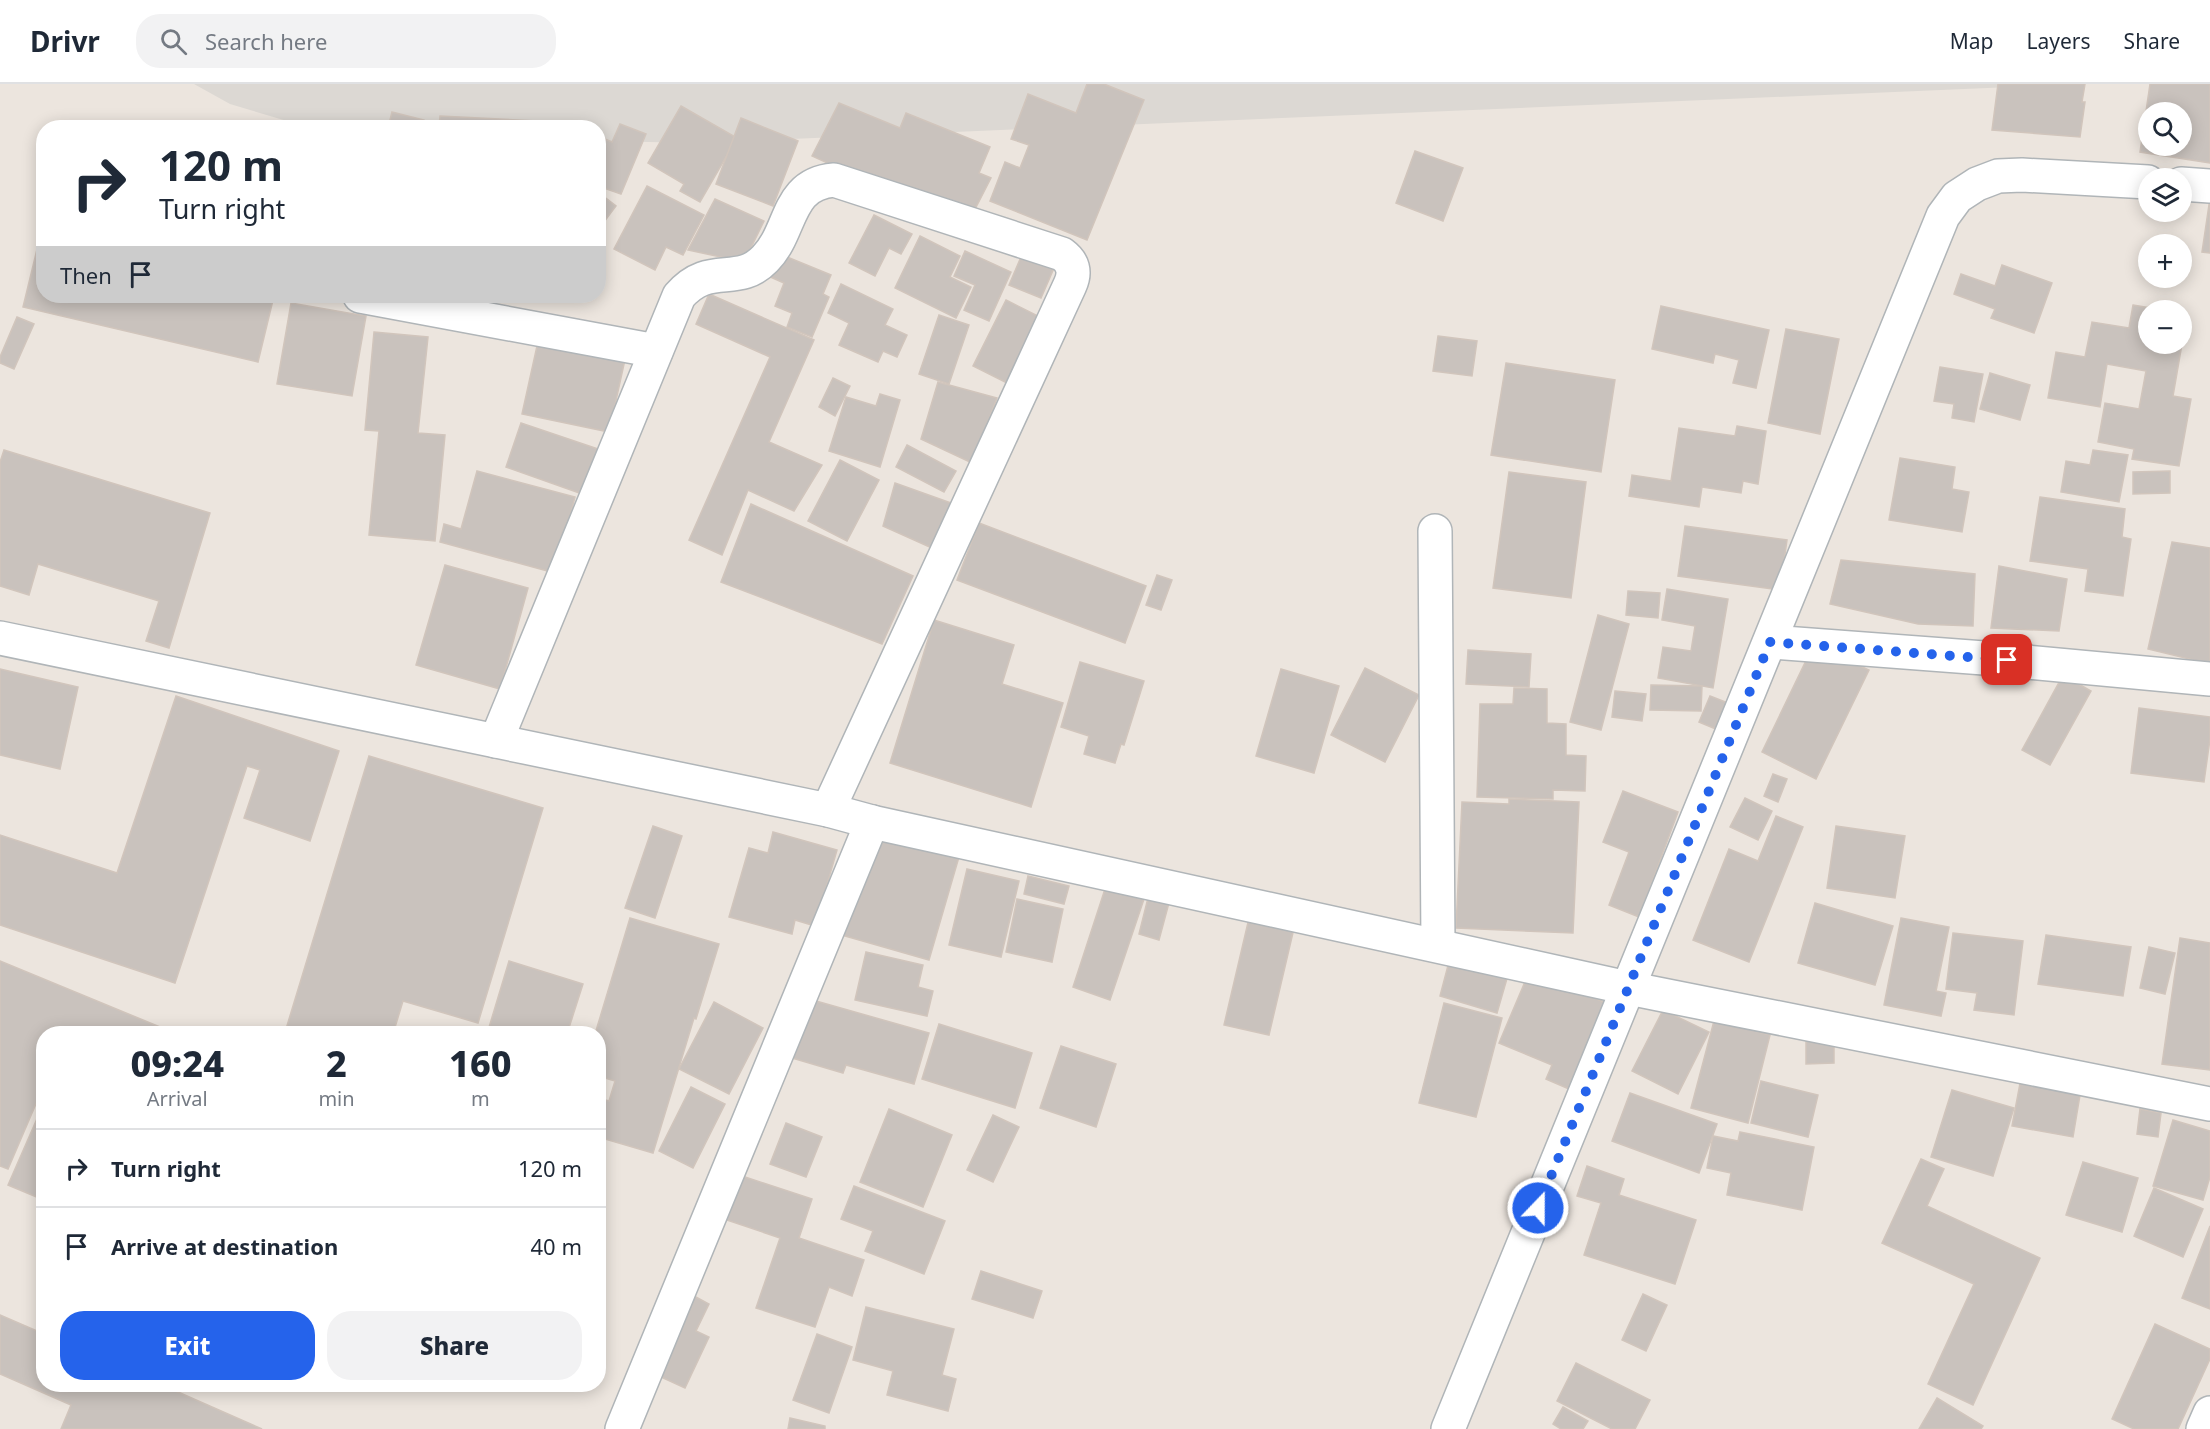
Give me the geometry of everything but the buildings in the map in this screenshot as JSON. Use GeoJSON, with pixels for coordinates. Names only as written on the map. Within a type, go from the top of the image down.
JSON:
{"type":"FeatureCollection","features":[{"type":"Feature","properties":{"kind":"street"},"geometry":{"type":"LineString","coordinates":[[1448,1429],[1943,216],[1957,198],[1977,184],[1998,176],[2022,175],[2138,181]]}},
{"type":"Feature","properties":{"kind":"street"},"geometry":{"type":"LineString","coordinates":[[495,741],[679,296],[687,286],[698,279],[710,275],[733,275],[764,261],[771,252],[800,194],[821,181],[834,180],[1056,251],[1068,258],[1073,278],[828,810]]}},
{"type":"Feature","properties":{"kind":"street"},"geometry":{"type":"LineString","coordinates":[[2192,185],[2210,186]]}},
{"type":"Feature","properties":{"kind":"street"},"geometry":{"type":"LineString","coordinates":[[398,303],[656,351]]}},
{"type":"Feature","properties":{"kind":"street"},"geometry":{"type":"LineString","coordinates":[[1435,531],[1438,945]]}},
{"type":"Feature","properties":{"kind":"street"},"geometry":{"type":"LineString","coordinates":[[0,638],[828,810],[872,822],[1628,988],[2210,1104]]}},
{"type":"Feature","properties":{"kind":"street"},"geometry":{"type":"LineString","coordinates":[[1770,642],[1984,658],[2210,679]]}},
{"type":"Feature","properties":{"kind":"street"},"geometry":{"type":"LineString","coordinates":[[622,1429],[872,822]]}},
{"type":"Feature","properties":{"kind":"street"},"geometry":{"type":"LineString","coordinates":[[2203,1429],[2210,1413]]}},
{"type":"Feature","properties":{"kind":"shaded area"},"geometry":{"type":"Polygon","coordinates":[[[194,84],[2082,84],[698,143],[606,141],[606,120],[284,120],[230,104],[194,84]]]}},
{"type":"Feature","properties":{"kind":"route"},"geometry":{"type":"LineString","coordinates":[[1538,1208],[1770,642],[2007,660]]}}]}
